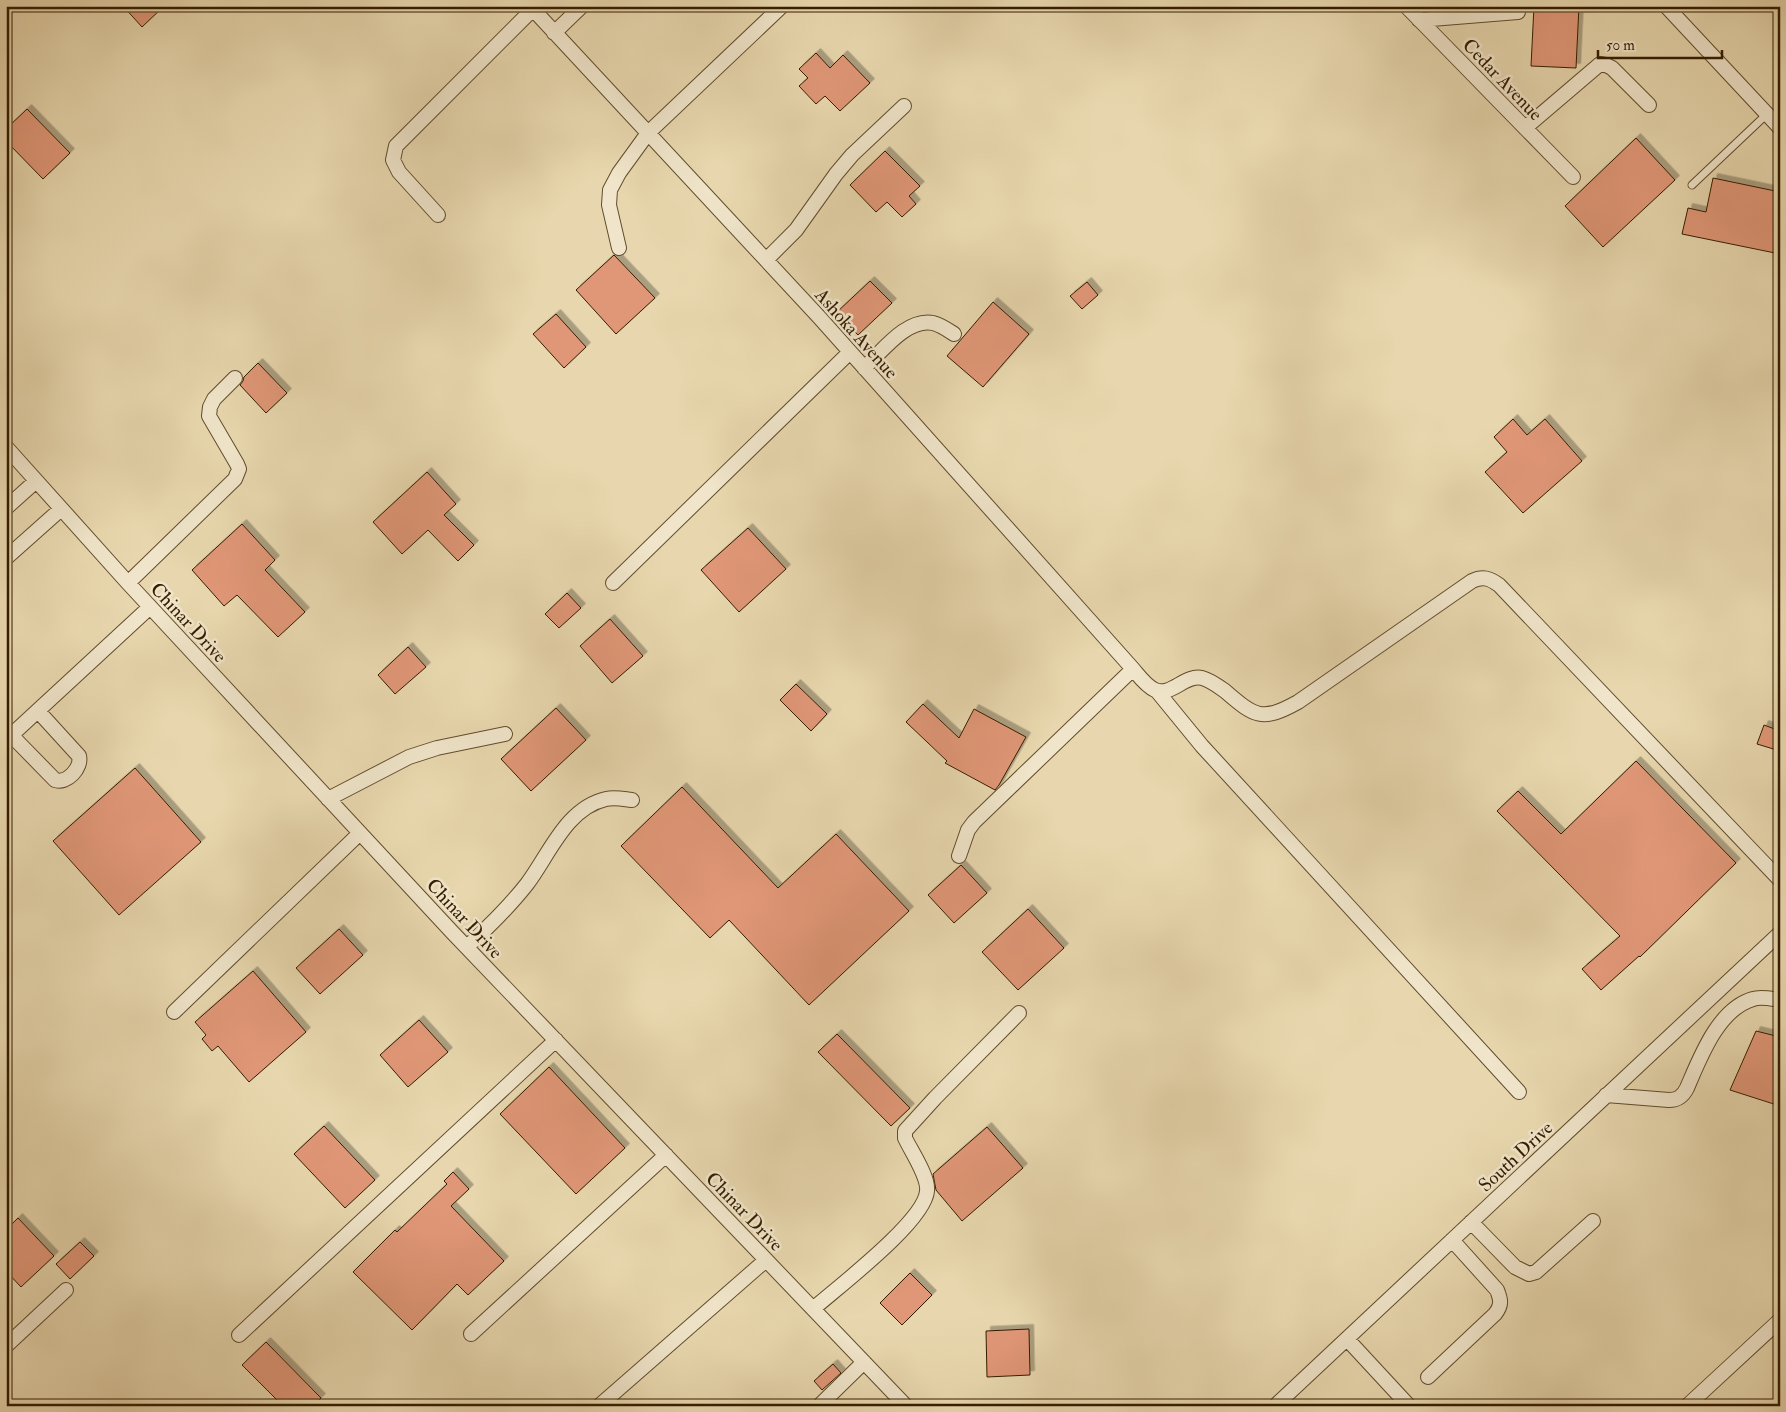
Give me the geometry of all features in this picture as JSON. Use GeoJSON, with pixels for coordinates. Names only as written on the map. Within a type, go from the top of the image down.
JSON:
{"type":"FeatureCollection","features":[{"type":"Feature","properties":{"kind":"street"},"geometry":{"type":"LineString","coordinates":[[554,33],[582,6]]}},
{"type":"Feature","properties":{"kind":"street"},"geometry":{"type":"LineString","coordinates":[[619,248],[609,205],[610,190],[619,173],[648,133],[782,6]]}},
{"type":"Feature","properties":{"kind":"street","name":"Cedar Avenue"},"geometry":{"type":"LineString","coordinates":[[1406,6],[1573,178]]}},
{"type":"Feature","properties":{"kind":"street"},"geometry":{"type":"LineString","coordinates":[[1666,6],[1780,128]]}},
{"type":"Feature","properties":{"kind":"street"},"geometry":{"type":"LineString","coordinates":[[438,215],[399,172],[393,160],[396,146],[531,8]]}},
{"type":"Feature","properties":{"kind":"street","name":"Ashoka Avenue"},"geometry":{"type":"LineString","coordinates":[[531,8],[850,352],[1133,669],[1155,689],[1202,746],[1518,1092]]}},
{"type":"Feature","properties":{"kind":"street"},"geometry":{"type":"LineString","coordinates":[[1419,20],[1518,12]]}},
{"type":"Feature","properties":{"kind":"street"},"geometry":{"type":"LineString","coordinates":[[1525,128],[1600,64],[1612,68],[1649,105]]}},
{"type":"Feature","properties":{"kind":"street"},"geometry":{"type":"LineString","coordinates":[[766,260],[796,230],[852,155],[904,106]]}},
{"type":"Feature","properties":{"kind":"street"},"geometry":{"type":"LineString","coordinates":[[864,368],[899,335],[920,323],[933,323],[954,334]]}},
{"type":"Feature","properties":{"kind":"street"},"geometry":{"type":"LineString","coordinates":[[613,583],[850,352]]}},
{"type":"Feature","properties":{"kind":"street"},"geometry":{"type":"LineString","coordinates":[[128,583],[235,479],[239,469],[210,416],[210,407],[214,399],[235,378]]}},
{"type":"Feature","properties":{"kind":"street","name":"Chinar Drive"},"geometry":{"type":"LineString","coordinates":[[6,447],[128,583],[328,799],[906,1406]]}},
{"type":"Feature","properties":{"kind":"street"},"geometry":{"type":"LineString","coordinates":[[6,508],[36,481]]}},
{"type":"Feature","properties":{"kind":"street"},"geometry":{"type":"LineString","coordinates":[[6,558],[61,509]]}},
{"type":"Feature","properties":{"kind":"street"},"geometry":{"type":"LineString","coordinates":[[1155,689],[1169,689],[1188,679],[1201,678],[1220,687],[1244,708],[1254,714],[1267,715],[1280,712],[1298,702],[1472,581],[1481,577],[1490,579],[1499,585],[1780,880]]}},
{"type":"Feature","properties":{"kind":"street"},"geometry":{"type":"LineString","coordinates":[[38,711],[79,756],[79,766],[69,777],[62,781],[55,780],[9,738],[38,711],[150,607]]}},
{"type":"Feature","properties":{"kind":"street"},"geometry":{"type":"LineString","coordinates":[[959,856],[968,830],[974,822],[1133,669]]}},
{"type":"Feature","properties":{"kind":"street"},"geometry":{"type":"LineString","coordinates":[[328,799],[409,757],[437,748],[505,734]]}},
{"type":"Feature","properties":{"kind":"street"},"geometry":{"type":"LineString","coordinates":[[467,947],[513,901],[528,883],[554,840],[569,822],[586,809],[605,799],[632,800]]}},
{"type":"Feature","properties":{"kind":"street"},"geometry":{"type":"LineString","coordinates":[[174,1012],[360,833]]}},
{"type":"Feature","properties":{"kind":"street","name":"South Drive"},"geometry":{"type":"LineString","coordinates":[[1275,1406],[1780,933]]}},
{"type":"Feature","properties":{"kind":"street"},"geometry":{"type":"LineString","coordinates":[[1606,1095],[1669,1100],[1679,1098],[1684,1094],[1713,1032],[1724,1019],[1739,1006],[1753,998],[1780,1000]]}},
{"type":"Feature","properties":{"kind":"street"},"geometry":{"type":"LineString","coordinates":[[813,1309],[885,1247],[923,1206],[928,1190],[924,1175],[905,1138],[905,1131],[1019,1013]]}},
{"type":"Feature","properties":{"kind":"street"},"geometry":{"type":"LineString","coordinates":[[239,1334],[556,1040]]}},
{"type":"Feature","properties":{"kind":"street"},"geometry":{"type":"LineString","coordinates":[[471,1334],[666,1155]]}},
{"type":"Feature","properties":{"kind":"street"},"geometry":{"type":"LineString","coordinates":[[1471,1222],[1515,1268],[1529,1274],[1536,1272],[1593,1221]]}},
{"type":"Feature","properties":{"kind":"street"},"geometry":{"type":"LineString","coordinates":[[1428,1377],[1495,1314],[1500,1307],[1501,1299],[1497,1290],[1452,1240]]}},
{"type":"Feature","properties":{"kind":"street"},"geometry":{"type":"LineString","coordinates":[[600,1406],[766,1260]]}},
{"type":"Feature","properties":{"kind":"street"},"geometry":{"type":"LineString","coordinates":[[6,1346],[66,1290]]}},
{"type":"Feature","properties":{"kind":"street"},"geometry":{"type":"LineString","coordinates":[[1687,1406],[1780,1320]]}},
{"type":"Feature","properties":{"kind":"street"},"geometry":{"type":"LineString","coordinates":[[1347,1338],[1409,1406]]}},
{"type":"Feature","properties":{"kind":"street"},"geometry":{"type":"LineString","coordinates":[[819,1406],[864,1362]]}},
{"type":"Feature","properties":{"kind":"lane"},"geometry":{"type":"LineString","coordinates":[[1692,186],[1766,114]]}},
{"type":"Feature","properties":{"kind":"building"},"geometry":{"type":"Polygon","coordinates":[[[123,6],[164,6],[142,27],[123,6]]]}},
{"type":"Feature","properties":{"kind":"building"},"geometry":{"type":"Polygon","coordinates":[[[1534,6],[1579,6],[1576,68],[1531,66],[1534,6]]]}},
{"type":"Feature","properties":{"kind":"building"},"geometry":{"type":"Polygon","coordinates":[[[816,53],[830,68],[843,55],[870,83],[840,111],[825,96],[816,104],[799,86],[808,78],[799,69],[816,53]]]}},
{"type":"Feature","properties":{"kind":"building"},"geometry":{"type":"Polygon","coordinates":[[[27,109],[70,153],[43,179],[6,141],[6,129],[27,109]]]}},
{"type":"Feature","properties":{"kind":"building"},"geometry":{"type":"Polygon","coordinates":[[[1636,138],[1675,180],[1603,247],[1565,206],[1636,138]]]}},
{"type":"Feature","properties":{"kind":"building"},"geometry":{"type":"Polygon","coordinates":[[[885,151],[920,186],[909,196],[916,204],[902,217],[887,202],[876,212],[850,185],[885,151]]]}},
{"type":"Feature","properties":{"kind":"building"},"geometry":{"type":"Polygon","coordinates":[[[1713,178],[1780,192],[1780,254],[1682,234],[1688,208],[1706,212],[1713,178]]]}},
{"type":"Feature","properties":{"kind":"building"},"geometry":{"type":"Polygon","coordinates":[[[614,255],[655,298],[616,334],[576,290],[614,255]]]}},
{"type":"Feature","properties":{"kind":"building"},"geometry":{"type":"Polygon","coordinates":[[[870,281],[892,303],[858,335],[836,313],[870,281]]]}},
{"type":"Feature","properties":{"kind":"building"},"geometry":{"type":"Polygon","coordinates":[[[1087,282],[1098,295],[1082,309],[1070,296],[1087,282]]]}},
{"type":"Feature","properties":{"kind":"building"},"geometry":{"type":"Polygon","coordinates":[[[993,302],[1029,334],[983,387],[947,356],[993,302]]]}},
{"type":"Feature","properties":{"kind":"building"},"geometry":{"type":"Polygon","coordinates":[[[556,314],[586,347],[564,368],[533,334],[556,314]]]}},
{"type":"Feature","properties":{"kind":"building"},"geometry":{"type":"Polygon","coordinates":[[[258,363],[287,393],[266,413],[240,385],[244,377],[258,363]]]}},
{"type":"Feature","properties":{"kind":"building"},"geometry":{"type":"Polygon","coordinates":[[[1513,419],[1527,435],[1545,419],[1582,461],[1523,513],[1485,472],[1507,452],[1494,437],[1513,419]]]}},
{"type":"Feature","properties":{"kind":"building"},"geometry":{"type":"Polygon","coordinates":[[[427,472],[456,504],[444,515],[474,545],[458,561],[428,530],[402,554],[373,522],[427,472]]]}},
{"type":"Feature","properties":{"kind":"building"},"geometry":{"type":"Polygon","coordinates":[[[242,524],[275,560],[265,570],[305,612],[278,637],[237,595],[224,606],[192,570],[242,524]]]}},
{"type":"Feature","properties":{"kind":"building"},"geometry":{"type":"Polygon","coordinates":[[[748,528],[786,569],[739,612],[701,570],[748,528]]]}},
{"type":"Feature","properties":{"kind":"building"},"geometry":{"type":"Polygon","coordinates":[[[567,593],[581,608],[559,628],[545,614],[567,593]]]}},
{"type":"Feature","properties":{"kind":"building"},"geometry":{"type":"Polygon","coordinates":[[[610,619],[643,656],[612,683],[580,646],[610,619]]]}},
{"type":"Feature","properties":{"kind":"building"},"geometry":{"type":"Polygon","coordinates":[[[408,647],[426,667],[395,694],[378,675],[408,647]]]}},
{"type":"Feature","properties":{"kind":"building"},"geometry":{"type":"Polygon","coordinates":[[[796,684],[827,714],[811,731],[780,700],[796,684]]]}},
{"type":"Feature","properties":{"kind":"building"},"geometry":{"type":"Polygon","coordinates":[[[923,704],[959,738],[974,709],[1026,737],[995,790],[945,763],[947,761],[906,722],[923,704]]]}},
{"type":"Feature","properties":{"kind":"building"},"geometry":{"type":"Polygon","coordinates":[[[556,708],[586,740],[531,791],[501,759],[556,708]]]}},
{"type":"Feature","properties":{"kind":"building"},"geometry":{"type":"Polygon","coordinates":[[[1764,725],[1780,731],[1780,751],[1757,744],[1764,725]]]}},
{"type":"Feature","properties":{"kind":"building"},"geometry":{"type":"Polygon","coordinates":[[[1636,761],[1736,863],[1640,957],[1601,990],[1582,969],[1620,936],[1497,811],[1518,791],[1561,834],[1636,761]]]}},
{"type":"Feature","properties":{"kind":"building"},"geometry":{"type":"Polygon","coordinates":[[[135,768],[201,842],[119,915],[53,841],[135,768]]]}},
{"type":"Feature","properties":{"kind":"building"},"geometry":{"type":"Polygon","coordinates":[[[682,787],[778,888],[836,834],[909,911],[809,1005],[729,920],[710,938],[621,846],[682,787]]]}},
{"type":"Feature","properties":{"kind":"building"},"geometry":{"type":"Polygon","coordinates":[[[961,865],[987,893],[954,923],[928,895],[961,865]]]}},
{"type":"Feature","properties":{"kind":"building"},"geometry":{"type":"Polygon","coordinates":[[[1028,909],[1064,948],[1018,990],[982,952],[1028,909]]]}},
{"type":"Feature","properties":{"kind":"building"},"geometry":{"type":"Polygon","coordinates":[[[339,929],[363,955],[320,994],[296,968],[339,929]]]}},
{"type":"Feature","properties":{"kind":"building"},"geometry":{"type":"Polygon","coordinates":[[[253,971],[306,1032],[249,1082],[218,1046],[212,1051],[202,1039],[206,1035],[195,1022],[253,971]]]}},
{"type":"Feature","properties":{"kind":"building"},"geometry":{"type":"Polygon","coordinates":[[[419,1020],[448,1052],[408,1087],[380,1055],[419,1020]]]}},
{"type":"Feature","properties":{"kind":"building"},"geometry":{"type":"Polygon","coordinates":[[[1756,1031],[1780,1037],[1780,1106],[1730,1090],[1756,1031]]]}},
{"type":"Feature","properties":{"kind":"building"},"geometry":{"type":"Polygon","coordinates":[[[837,1034],[910,1108],[891,1126],[818,1052],[837,1034]]]}},
{"type":"Feature","properties":{"kind":"building"},"geometry":{"type":"Polygon","coordinates":[[[549,1067],[625,1148],[576,1194],[500,1114],[549,1067]]]}},
{"type":"Feature","properties":{"kind":"building"},"geometry":{"type":"Polygon","coordinates":[[[324,1126],[375,1180],[345,1208],[294,1154],[324,1126]]]}},
{"type":"Feature","properties":{"kind":"building"},"geometry":{"type":"Polygon","coordinates":[[[987,1127],[1023,1168],[962,1221],[936,1190],[933,1174],[987,1127]]]}},
{"type":"Feature","properties":{"kind":"building"},"geometry":{"type":"Polygon","coordinates":[[[453,1172],[469,1189],[451,1206],[504,1261],[468,1295],[457,1284],[412,1330],[353,1272],[395,1230],[397,1232],[447,1184],[444,1181],[453,1172]]]}},
{"type":"Feature","properties":{"kind":"building"},"geometry":{"type":"Polygon","coordinates":[[[18,1218],[54,1256],[21,1287],[6,1271],[6,1230],[18,1218]]]}},
{"type":"Feature","properties":{"kind":"building"},"geometry":{"type":"Polygon","coordinates":[[[80,1242],[94,1256],[70,1279],[56,1264],[80,1242]]]}},
{"type":"Feature","properties":{"kind":"building"},"geometry":{"type":"Polygon","coordinates":[[[910,1273],[932,1295],[902,1325],[880,1303],[910,1273]]]}},
{"type":"Feature","properties":{"kind":"building"},"geometry":{"type":"Polygon","coordinates":[[[1029,1329],[1030,1375],[987,1377],[986,1331],[1029,1329]]]}},
{"type":"Feature","properties":{"kind":"building"},"geometry":{"type":"Polygon","coordinates":[[[266,1342],[321,1398],[313,1406],[283,1406],[242,1365],[266,1342]]]}},
{"type":"Feature","properties":{"kind":"building"},"geometry":{"type":"Polygon","coordinates":[[[833,1364],[841,1373],[822,1390],[814,1381],[833,1364]]]}}]}
